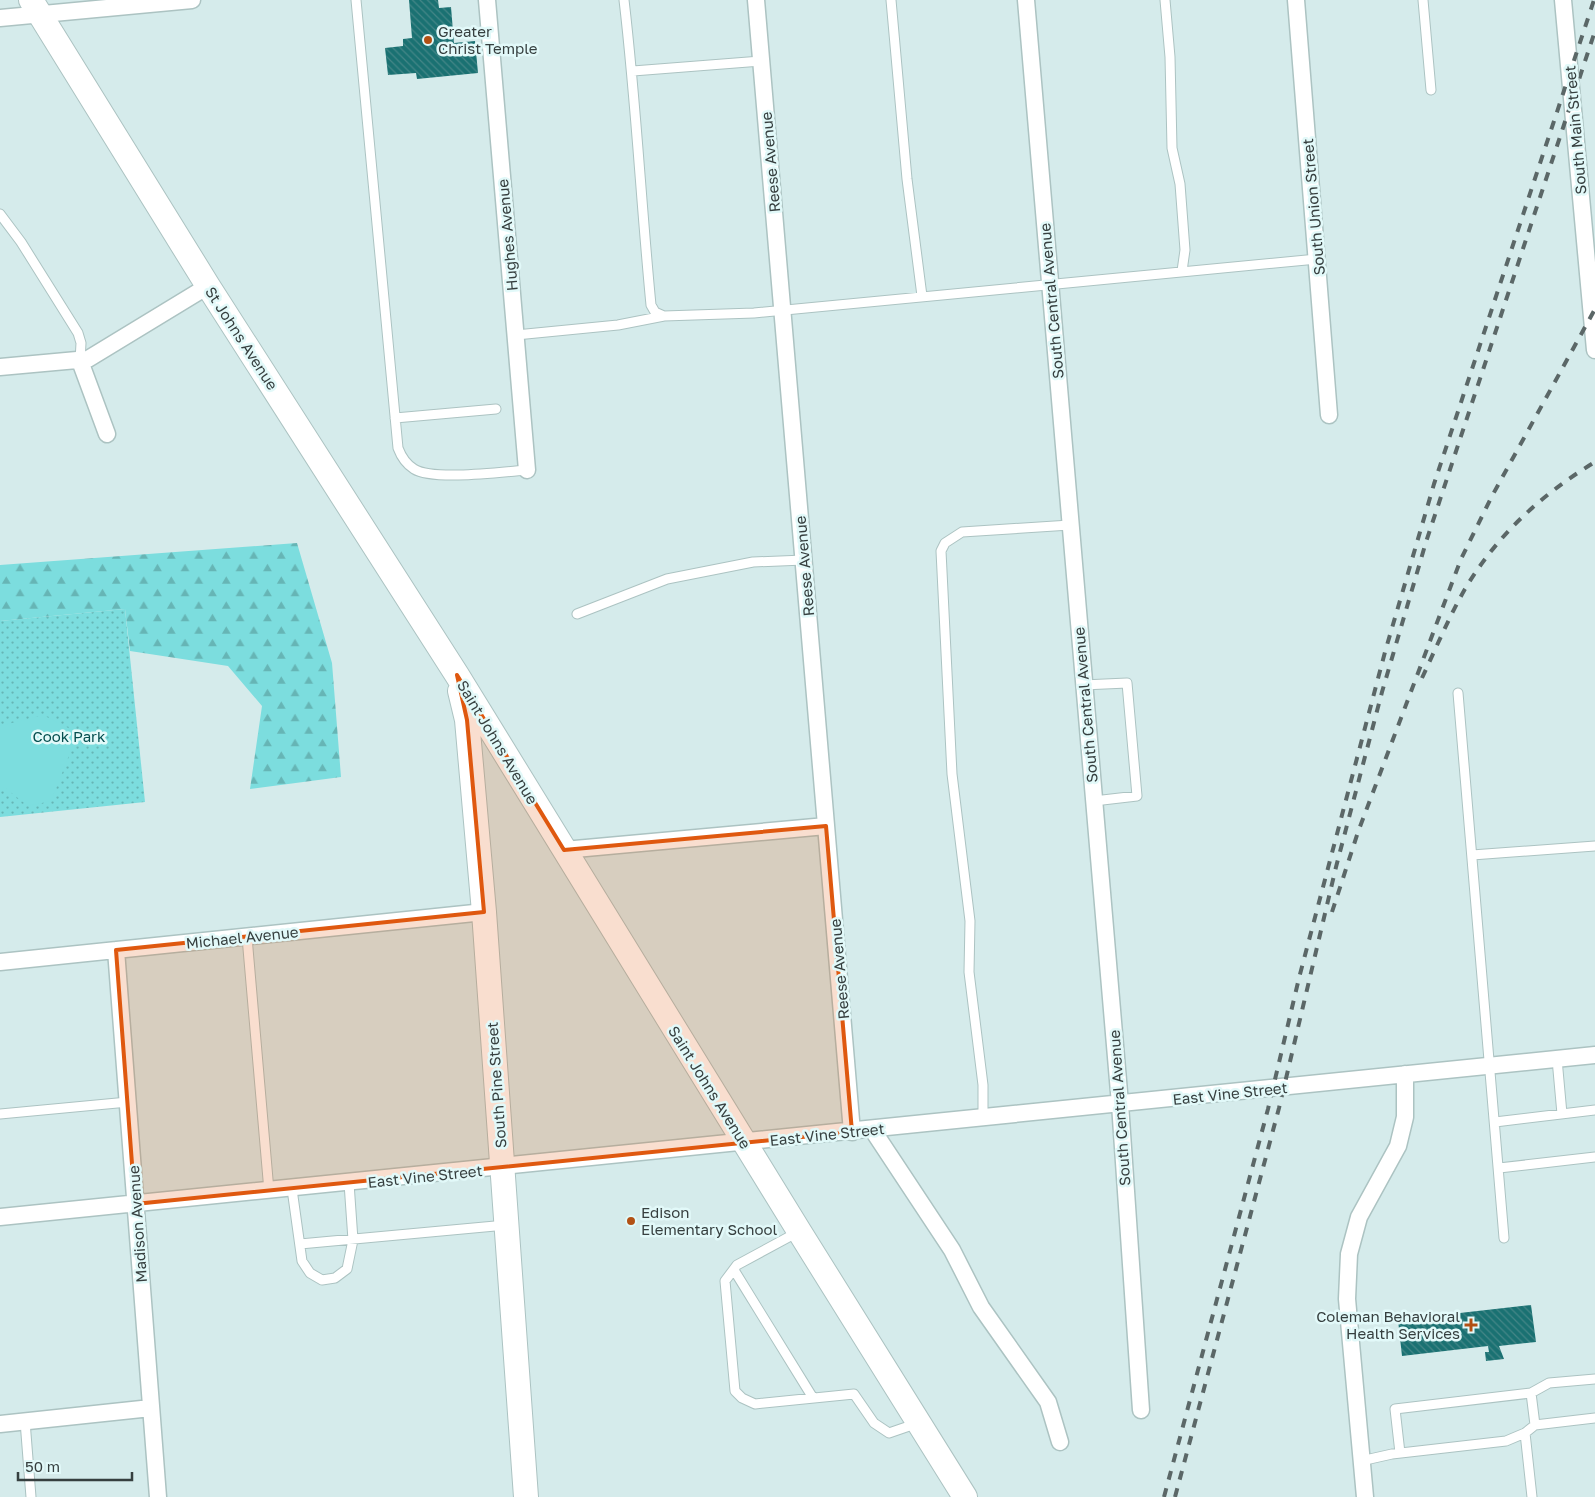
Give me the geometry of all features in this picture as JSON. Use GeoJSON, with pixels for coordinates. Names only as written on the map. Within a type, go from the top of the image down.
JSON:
{"type":"FeatureCollection","features":[{"type":"Feature","properties":{"kind":"main road","name":"St Johns Avenue"},"geometry":{"type":"LineString","coordinates":[[36,7],[208,286],[457,675]]}},
{"type":"Feature","properties":{"kind":"main road","name":"Saint Johns Avenue"},"geometry":{"type":"LineString","coordinates":[[457,675],[799,1232],[965,1497]]}},
{"type":"Feature","properties":{"kind":"main road","name":"South Pine Street"},"geometry":{"type":"LineString","coordinates":[[457,675],[467,720],[484,912],[526,1497]]}},
{"type":"Feature","properties":{"kind":"street"},"geometry":{"type":"LineString","coordinates":[[0,18],[36,7],[192,0]]}},
{"type":"Feature","properties":{"kind":"street","name":"Hughes Avenue"},"geometry":{"type":"LineString","coordinates":[[487,0],[527,470]]}},
{"type":"Feature","properties":{"kind":"street","name":"Reese Avenue"},"geometry":{"type":"LineString","coordinates":[[756,0],[852,1132]]}},
{"type":"Feature","properties":{"kind":"street","name":"South Central Avenue"},"geometry":{"type":"LineString","coordinates":[[1026,0],[1120,1104],[1141,1410]]}},
{"type":"Feature","properties":{"kind":"street","name":"South Union Street"},"geometry":{"type":"LineString","coordinates":[[1296,0],[1329,415]]}},
{"type":"Feature","properties":{"kind":"street","name":"South Main Street"},"geometry":{"type":"LineString","coordinates":[[1563,0],[1595,350]]}},
{"type":"Feature","properties":{"kind":"street"},"geometry":{"type":"LineString","coordinates":[[0,368],[80,361],[112,346],[208,286]]}},
{"type":"Feature","properties":{"kind":"street"},"geometry":{"type":"LineString","coordinates":[[80,361],[108,434]]}},
{"type":"Feature","properties":{"kind":"street"},"geometry":{"type":"LineString","coordinates":[[564,850],[826,826]]}},
{"type":"Feature","properties":{"kind":"street","name":"Michael Avenue"},"geometry":{"type":"LineString","coordinates":[[0,962],[484,912]]}},
{"type":"Feature","properties":{"kind":"street","name":"Madison Avenue"},"geometry":{"type":"LineString","coordinates":[[116,950],[158,1497]]}},
{"type":"Feature","properties":{"kind":"street","name":"East Vine Street"},"geometry":{"type":"LineString","coordinates":[[0,1217],[502,1168],[1595,1055]]}},
{"type":"Feature","properties":{"kind":"street"},"geometry":{"type":"LineString","coordinates":[[1365,1497],[1347,1299],[1349,1254],[1359,1218],[1398,1146],[1405,1117],[1405,1074]]}},
{"type":"Feature","properties":{"kind":"street"},"geometry":{"type":"LineString","coordinates":[[872,1130],[952,1250],[981,1307],[1048,1402],[1060,1442]]}},
{"type":"Feature","properties":{"kind":"street"},"geometry":{"type":"LineString","coordinates":[[0,1424],[151,1408]]}},
{"type":"Feature","properties":{"kind":"lane"},"geometry":{"type":"LineString","coordinates":[[356,0],[398,448],[406,463],[415,470],[433,475],[527,470]]}},
{"type":"Feature","properties":{"kind":"lane"},"geometry":{"type":"LineString","coordinates":[[624,0],[632,72],[651,305],[655,312],[664,316]]}},
{"type":"Feature","properties":{"kind":"lane"},"geometry":{"type":"LineString","coordinates":[[891,0],[907,179],[922,296]]}},
{"type":"Feature","properties":{"kind":"lane"},"geometry":{"type":"LineString","coordinates":[[1165,0],[1170,57],[1172,148],[1180,184],[1185,250],[1182,271]]}},
{"type":"Feature","properties":{"kind":"lane"},"geometry":{"type":"LineString","coordinates":[[1423,0],[1430,90]]}},
{"type":"Feature","properties":{"kind":"lane"},"geometry":{"type":"LineString","coordinates":[[632,72],[761,61]]}},
{"type":"Feature","properties":{"kind":"lane"},"geometry":{"type":"LineString","coordinates":[[0,214],[21,242],[56,301],[78,333],[81,343],[80,361]]}},
{"type":"Feature","properties":{"kind":"lane"},"geometry":{"type":"LineString","coordinates":[[516,335],[618,325],[664,316],[782,310],[1317,259]]}},
{"type":"Feature","properties":{"kind":"lane"},"geometry":{"type":"LineString","coordinates":[[395,418],[496,409]]}},
{"type":"Feature","properties":{"kind":"lane"},"geometry":{"type":"LineString","coordinates":[[983,1118],[982,1085],[969,972],[970,921],[952,774],[941,551],[945,543],[962,532],[1070,525]]}},
{"type":"Feature","properties":{"kind":"lane"},"geometry":{"type":"LineString","coordinates":[[577,614],[667,579],[753,562],[804,560]]}},
{"type":"Feature","properties":{"kind":"lane"},"geometry":{"type":"LineString","coordinates":[[1084,685],[1127,683],[1134,758],[1137,796],[1094,801]]}},
{"type":"Feature","properties":{"kind":"lane"},"geometry":{"type":"LineString","coordinates":[[1458,693],[1491,1066],[1504,1238]]}},
{"type":"Feature","properties":{"kind":"lane"},"geometry":{"type":"LineString","coordinates":[[1472,856],[1595,846]]}},
{"type":"Feature","properties":{"kind":"lane"},"geometry":{"type":"LineString","coordinates":[[247,936],[269,1191]]}},
{"type":"Feature","properties":{"kind":"lane"},"geometry":{"type":"LineString","coordinates":[[1557,1059],[1562,1114]]}},
{"type":"Feature","properties":{"kind":"lane"},"geometry":{"type":"LineString","coordinates":[[0,1114],[128,1102]]}},
{"type":"Feature","properties":{"kind":"lane"},"geometry":{"type":"LineString","coordinates":[[1495,1122],[1595,1110]]}},
{"type":"Feature","properties":{"kind":"lane"},"geometry":{"type":"LineString","coordinates":[[1499,1168],[1595,1157]]}},
{"type":"Feature","properties":{"kind":"lane"},"geometry":{"type":"LineString","coordinates":[[292,1188],[302,1262],[310,1273],[322,1280],[336,1278],[347,1269],[353,1240],[349,1183]]}},
{"type":"Feature","properties":{"kind":"lane"},"geometry":{"type":"LineString","coordinates":[[300,1244],[506,1225]]}},
{"type":"Feature","properties":{"kind":"lane"},"geometry":{"type":"LineString","coordinates":[[799,1232],[735,1268],[725,1281],[735,1390],[742,1398],[755,1404],[854,1394],[874,1423],[889,1433],[919,1423]]}},
{"type":"Feature","properties":{"kind":"lane"},"geometry":{"type":"LineString","coordinates":[[735,1268],[814,1398]]}},
{"type":"Feature","properties":{"kind":"lane"},"geometry":{"type":"LineString","coordinates":[[1400,1453],[1395,1409],[1531,1394],[1549,1383],[1595,1378]]}},
{"type":"Feature","properties":{"kind":"lane"},"geometry":{"type":"LineString","coordinates":[[1531,1394],[1534,1425]]}},
{"type":"Feature","properties":{"kind":"lane"},"geometry":{"type":"LineString","coordinates":[[1361,1461],[1400,1453],[1506,1441],[1525,1433],[1534,1425],[1595,1418]]}},
{"type":"Feature","properties":{"kind":"lane"},"geometry":{"type":"LineString","coordinates":[[24,1421],[31,1497]]}},
{"type":"Feature","properties":{"kind":"lane"},"geometry":{"type":"LineString","coordinates":[[1525,1433],[1532,1497]]}},
{"type":"Feature","properties":{"kind":"highlighted area"},"geometry":{"type":"Polygon","coordinates":[[[457,675],[564,850],[826,826],[852,1132],[135,1204],[116,950],[484,912],[467,720],[457,675]]]}},
{"type":"Feature","properties":{"kind":"green space"},"geometry":{"type":"Polygon","coordinates":[[[297,543],[332,663],[341,777],[250,789],[262,706],[228,666],[130,651],[125,609],[0,621],[0,565],[297,543]]]}},
{"type":"Feature","properties":{"kind":"green space","name":"Cook Park"},"geometry":{"type":"Polygon","coordinates":[[[125,609],[145,802],[0,817],[0,621],[125,609]]]}},
{"type":"Feature","properties":{"kind":"green space"},"geometry":{"type":"Polygon","coordinates":[[[43,715],[78,733],[51,801],[28,806],[0,784],[0,726],[43,715]]]}},
{"type":"Feature","properties":{"kind":"building","name":"Greater Christ Temple"},"geometry":{"type":"Polygon","coordinates":[[[409,0],[438,0],[439,8],[451,7],[454,43],[475,41],[478,73],[417,79],[416,73],[388,75],[385,48],[403,46],[403,39],[412,38],[409,0]]]}},
{"type":"Feature","properties":{"kind":"building"},"geometry":{"type":"Polygon","coordinates":[[[1531,1305],[1536,1342],[1499,1346],[1504,1359],[1486,1361],[1485,1352],[1489,1352],[1488,1346],[1402,1356],[1398,1320],[1531,1305]]]}},
{"type":"Feature","properties":{"kind":"railway"},"geometry":{"type":"LineString","coordinates":[[1164,1497],[1268,1109],[1299,978],[1385,652],[1434,484],[1594,0]]}},
{"type":"Feature","properties":{"kind":"railway"},"geometry":{"type":"LineString","coordinates":[[1175,1497],[1279,1108],[1336,867],[1382,692],[1426,542],[1595,31]]}},
{"type":"Feature","properties":{"kind":"railway"},"geometry":{"type":"LineString","coordinates":[[1332,912],[1358,832],[1461,559],[1492,496],[1595,309]]}},
{"type":"Feature","properties":{"kind":"railway"},"geometry":{"type":"LineString","coordinates":[[1422,678],[1459,600],[1491,551],[1522,517],[1539,502],[1595,462]]}},
{"type":"Feature","properties":{"kind":"place","name":"Greater Christ Temple"},"geometry":{"type":"Point","coordinates":[428,40]}},
{"type":"Feature","properties":{"kind":"place","name":"Edison Elementary School"},"geometry":{"type":"Point","coordinates":[631,1221]}},
{"type":"Feature","properties":{"kind":"place","name":"Coleman Behavioral Health Services"},"geometry":{"type":"Point","coordinates":[1471,1325]}}]}
